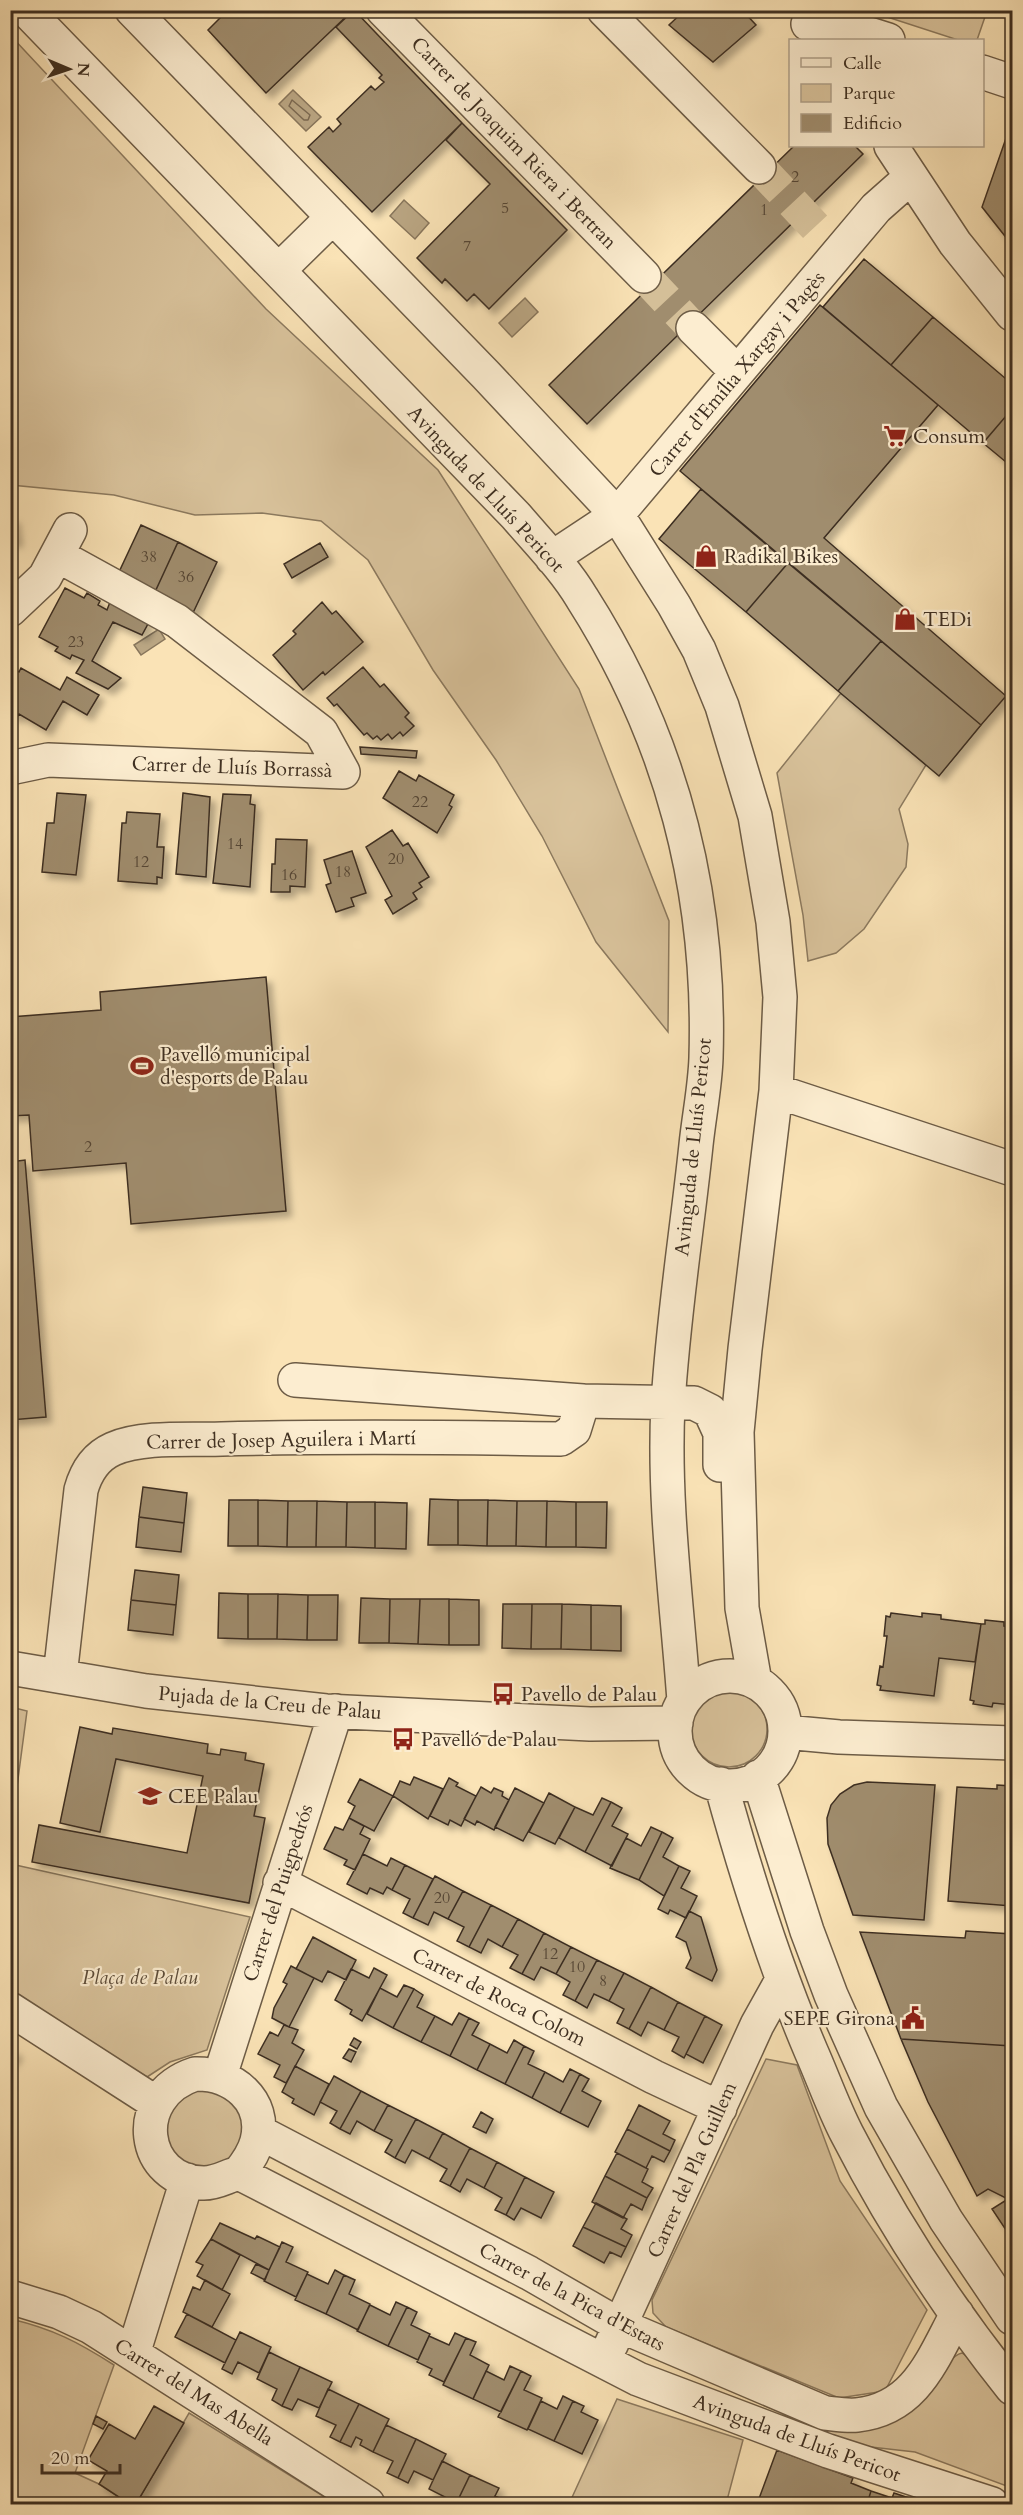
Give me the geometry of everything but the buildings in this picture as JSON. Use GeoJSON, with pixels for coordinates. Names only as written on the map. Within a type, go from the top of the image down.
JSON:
{"type":"FeatureCollection","features":[{"type":"Feature","properties":{"kind":"street","name":"Avinguda de Lluís Pericot"},"geometry":{"type":"LineString","coordinates":[[26,10],[516,516],[583,598],[643,710],[681,817],[693,870],[705,982],[706,1060],[677,1300],[668,1401],[667,1445],[680,1712]]}},
{"type":"Feature","properties":{"kind":"street"},"geometry":{"type":"LineString","coordinates":[[132,10],[486,375],[617,515],[651,567],[699,650],[722,706],[751,800],[773,922],[780,997],[776,1090],[737,1432],[742,1608],[755,1682]]}},
{"type":"Feature","properties":{"kind":"street","name":"Carrer de Joaquim Riera i Bertran"},"geometry":{"type":"LineString","coordinates":[[383,10],[644,276]]}},
{"type":"Feature","properties":{"kind":"street"},"geometry":{"type":"LineString","coordinates":[[604,10],[759,167]]}},
{"type":"Feature","properties":{"kind":"street"},"geometry":{"type":"LineString","coordinates":[[809,21],[885,39]]}},
{"type":"Feature","properties":{"kind":"street"},"geometry":{"type":"LineString","coordinates":[[984,73],[1012,82]]}},
{"type":"Feature","properties":{"kind":"street"},"geometry":{"type":"LineString","coordinates":[[892,147],[955,243],[1012,314]]}},
{"type":"Feature","properties":{"kind":"street","name":"Carrer d'Emília Xargay i Pagès"},"geometry":{"type":"LineString","coordinates":[[552,558],[617,515],[737,372],[828,243],[876,208],[910,177]]}},
{"type":"Feature","properties":{"kind":"street"},"geometry":{"type":"LineString","coordinates":[[279,270],[333,217]]}},
{"type":"Feature","properties":{"kind":"street"},"geometry":{"type":"LineString","coordinates":[[693,328],[737,372]]}},
{"type":"Feature","properties":{"kind":"street"},"geometry":{"type":"LineString","coordinates":[[10,583],[58,554]]}},
{"type":"Feature","properties":{"kind":"street"},"geometry":{"type":"LineString","coordinates":[[10,610],[58,554]]}},
{"type":"Feature","properties":{"kind":"street","name":"Carrer de Lluís Borrassà"},"geometry":{"type":"LineString","coordinates":[[10,768],[48,760],[343,772],[321,732],[186,628],[58,554]]}},
{"type":"Feature","properties":{"kind":"street"},"geometry":{"type":"LineString","coordinates":[[776,1090],[1012,1170]]}},
{"type":"Feature","properties":{"kind":"street"},"geometry":{"type":"LineString","coordinates":[[295,1380],[583,1401],[694,1402],[710,1411],[720,1433],[719,1512],[740,1562]]}},
{"type":"Feature","properties":{"kind":"street","name":"Carrer de Josep Aguilera i Martí"},"geometry":{"type":"LineString","coordinates":[[60,1676],[81,1490],[85,1474],[92,1465],[112,1449],[148,1442],[288,1437],[561,1439],[574,1430],[583,1401]]}},
{"type":"Feature","properties":{"kind":"street","name":"Pujada de la Creu de Palau"},"geometry":{"type":"LineString","coordinates":[[10,1668],[146,1691],[336,1711],[608,1725],[680,1712]]}},
{"type":"Feature","properties":{"kind":"street"},"geometry":{"type":"LineString","coordinates":[[716,1677],[744,1677],[755,1682],[772,1695],[780,1709],[785,1732],[784,1743],[779,1755],[758,1777],[734,1786],[705,1779],[693,1771],[684,1760],[677,1744],[680,1712],[694,1689],[716,1677]]}},
{"type":"Feature","properties":{"kind":"street","name":"Carrer del Puigpedrós"},"geometry":{"type":"LineString","coordinates":[[220,2076],[336,1711]]}},
{"type":"Feature","properties":{"kind":"street"},"geometry":{"type":"LineString","coordinates":[[785,1732],[839,1737],[1012,1743]]}},
{"type":"Feature","properties":{"kind":"street"},"geometry":{"type":"LineString","coordinates":[[758,1777],[807,1931],[831,1995],[881,2107],[946,2220],[1012,2318]]}},
{"type":"Feature","properties":{"kind":"street"},"geometry":{"type":"LineString","coordinates":[[721,1784],[736,1841],[796,2020],[847,2133],[908,2242],[957,2314],[1012,2388]]}},
{"type":"Feature","properties":{"kind":"street","name":"Carrer de Roca Colom"},"geometry":{"type":"LineString","coordinates":[[280,1883],[654,2077],[720,2108]]}},
{"type":"Feature","properties":{"kind":"street","name":"Carrer del Pla Guillem"},"geometry":{"type":"LineString","coordinates":[[605,2362],[758,2025],[782,1980]]}},
{"type":"Feature","properties":{"kind":"street"},"geometry":{"type":"LineString","coordinates":[[10,2009],[156,2103]]}},
{"type":"Feature","properties":{"kind":"street"},"geometry":{"type":"LineString","coordinates":[[195,2074],[220,2076],[238,2086],[252,2102],[259,2133],[253,2153],[239,2173],[215,2182],[187,2180],[167,2168],[154,2149],[150,2126],[156,2103],[172,2084],[183,2078],[195,2074]]}},
{"type":"Feature","properties":{"kind":"street","name":"Carrer de la Pica d'Estats"},"geometry":{"type":"LineString","coordinates":[[259,2133],[529,2273],[621,2326],[825,2413],[857,2415],[889,2407],[910,2392],[927,2371],[957,2314]]}},
{"type":"Feature","properties":{"kind":"street"},"geometry":{"type":"LineString","coordinates":[[239,2173],[605,2362]]}},
{"type":"Feature","properties":{"kind":"street"},"geometry":{"type":"LineString","coordinates":[[133,2354],[187,2180]]}},
{"type":"Feature","properties":{"kind":"street","name":"Carrer del Mas Abella"},"geometry":{"type":"LineString","coordinates":[[10,2297],[76,2319],[368,2505]]}},
{"type":"Feature","properties":{"kind":"street","name":"Avinguda de Lluís Pericot"},"geometry":{"type":"LineString","coordinates":[[605,2362],[638,2379],[828,2451],[992,2505]]}},
{"type":"Feature","properties":{"kind":"green space"},"geometry":{"type":"Polygon","coordinates":[[[879,10],[987,10],[977,39],[955,39],[878,14],[879,10]]]}},
{"type":"Feature","properties":{"kind":"green space"},"geometry":{"type":"Polygon","coordinates":[[[11,36],[266,309],[438,470],[579,689],[669,921],[668,1032],[596,942],[542,836],[496,760],[433,670],[368,560],[321,521],[262,513],[195,515],[114,495],[11,485],[11,36]]]}},
{"type":"Feature","properties":{"kind":"green space"},"geometry":{"type":"Polygon","coordinates":[[[841,693],[926,765],[899,809],[908,844],[906,867],[864,929],[836,953],[808,961],[803,915],[777,773],[841,693]]]}},
{"type":"Feature","properties":{"kind":"green space"},"geometry":{"type":"Polygon","coordinates":[[[729,1691],[743,1694],[756,1702],[764,1715],[767,1729],[764,1743],[756,1756],[743,1764],[729,1767],[715,1764],[702,1756],[694,1743],[691,1729],[694,1715],[702,1702],[715,1694],[729,1691]]]}},
{"type":"Feature","properties":{"kind":"green space"},"geometry":{"type":"Polygon","coordinates":[[[10,1707],[27,1711],[11,1832],[10,1707]]]}},
{"type":"Feature","properties":{"kind":"green space","name":"Plaça de Palau"},"geometry":{"type":"Polygon","coordinates":[[[11,1864],[250,1917],[207,2050],[170,2062],[147,2077],[11,1996],[11,1864]]]}},
{"type":"Feature","properties":{"kind":"green space"},"geometry":{"type":"Polygon","coordinates":[[[766,2059],[797,2065],[840,2181],[927,2310],[885,2391],[839,2398],[666,2327],[653,2313],[652,2300],[766,2059]]]}},
{"type":"Feature","properties":{"kind":"green space"},"geometry":{"type":"Polygon","coordinates":[[[208,2085],[242,2111],[243,2145],[223,2165],[191,2169],[170,2153],[163,2116],[170,2102],[208,2085]]]}},
{"type":"Feature","properties":{"kind":"green space"},"geometry":{"type":"Polygon","coordinates":[[[11,2319],[65,2337],[114,2365],[75,2473],[99,2484],[125,2501],[123,2504],[11,2504],[11,2319]]]}},
{"type":"Feature","properties":{"kind":"green space"},"geometry":{"type":"Polygon","coordinates":[[[962,2353],[971,2359],[1012,2407],[1012,2488],[915,2452],[862,2446],[811,2430],[814,2423],[888,2421],[906,2414],[926,2396],[947,2364],[962,2353]]]}},
{"type":"Feature","properties":{"kind":"green space"},"geometry":{"type":"Polygon","coordinates":[[[617,2399],[743,2440],[726,2504],[569,2504],[617,2399]]]}},
{"type":"Feature","properties":{"kind":"green space"},"geometry":{"type":"Polygon","coordinates":[[[189,2413],[336,2504],[136,2504],[189,2413]]]}},
{"type":"Feature","properties":{"kind":"water"},"geometry":{"type":"Polygon","coordinates":[[[293,90],[321,117],[306,131],[279,104],[293,90]]]}},
{"type":"Feature","properties":{"kind":"water"},"geometry":{"type":"Polygon","coordinates":[[[404,200],[429,223],[415,239],[390,216],[404,200]]]}},
{"type":"Feature","properties":{"kind":"water"},"geometry":{"type":"Polygon","coordinates":[[[525,298],[538,312],[512,337],[499,323],[525,298]]]}},
{"type":"Feature","properties":{"kind":"water"},"geometry":{"type":"Polygon","coordinates":[[[159,629],[165,639],[141,655],[134,645],[159,629]]]}},
{"type":"Feature","properties":{"kind":"tunnel"},"geometry":{"type":"LineString","coordinates":[[759,167],[819,231]]}},
{"type":"Feature","properties":{"kind":"tunnel"},"geometry":{"type":"LineString","coordinates":[[644,276],[693,328]]}},
{"type":"Feature","properties":{"kind":"place","name":"Consum"},"geometry":{"type":"Point","coordinates":[895,436]}},
{"type":"Feature","properties":{"kind":"place","name":"Radikal Bikes"},"geometry":{"type":"Point","coordinates":[706,556]}},
{"type":"Feature","properties":{"kind":"place","name":"TEDi"},"geometry":{"type":"Point","coordinates":[905,619]}},
{"type":"Feature","properties":{"kind":"place","name":"Pavelló municipal d'esports de Palau"},"geometry":{"type":"Point","coordinates":[142,1066]}},
{"type":"Feature","properties":{"kind":"place","name":"Pavello de Palau"},"geometry":{"type":"Point","coordinates":[503,1694]}},
{"type":"Feature","properties":{"kind":"place","name":"Pavelló de Palau"},"geometry":{"type":"Point","coordinates":[403,1739]}},
{"type":"Feature","properties":{"kind":"place","name":"CEE Palau"},"geometry":{"type":"Point","coordinates":[150,1796]}},
{"type":"Feature","properties":{"kind":"place","name":"SEPE Girona"},"geometry":{"type":"Point","coordinates":[913,2018]}}]}
